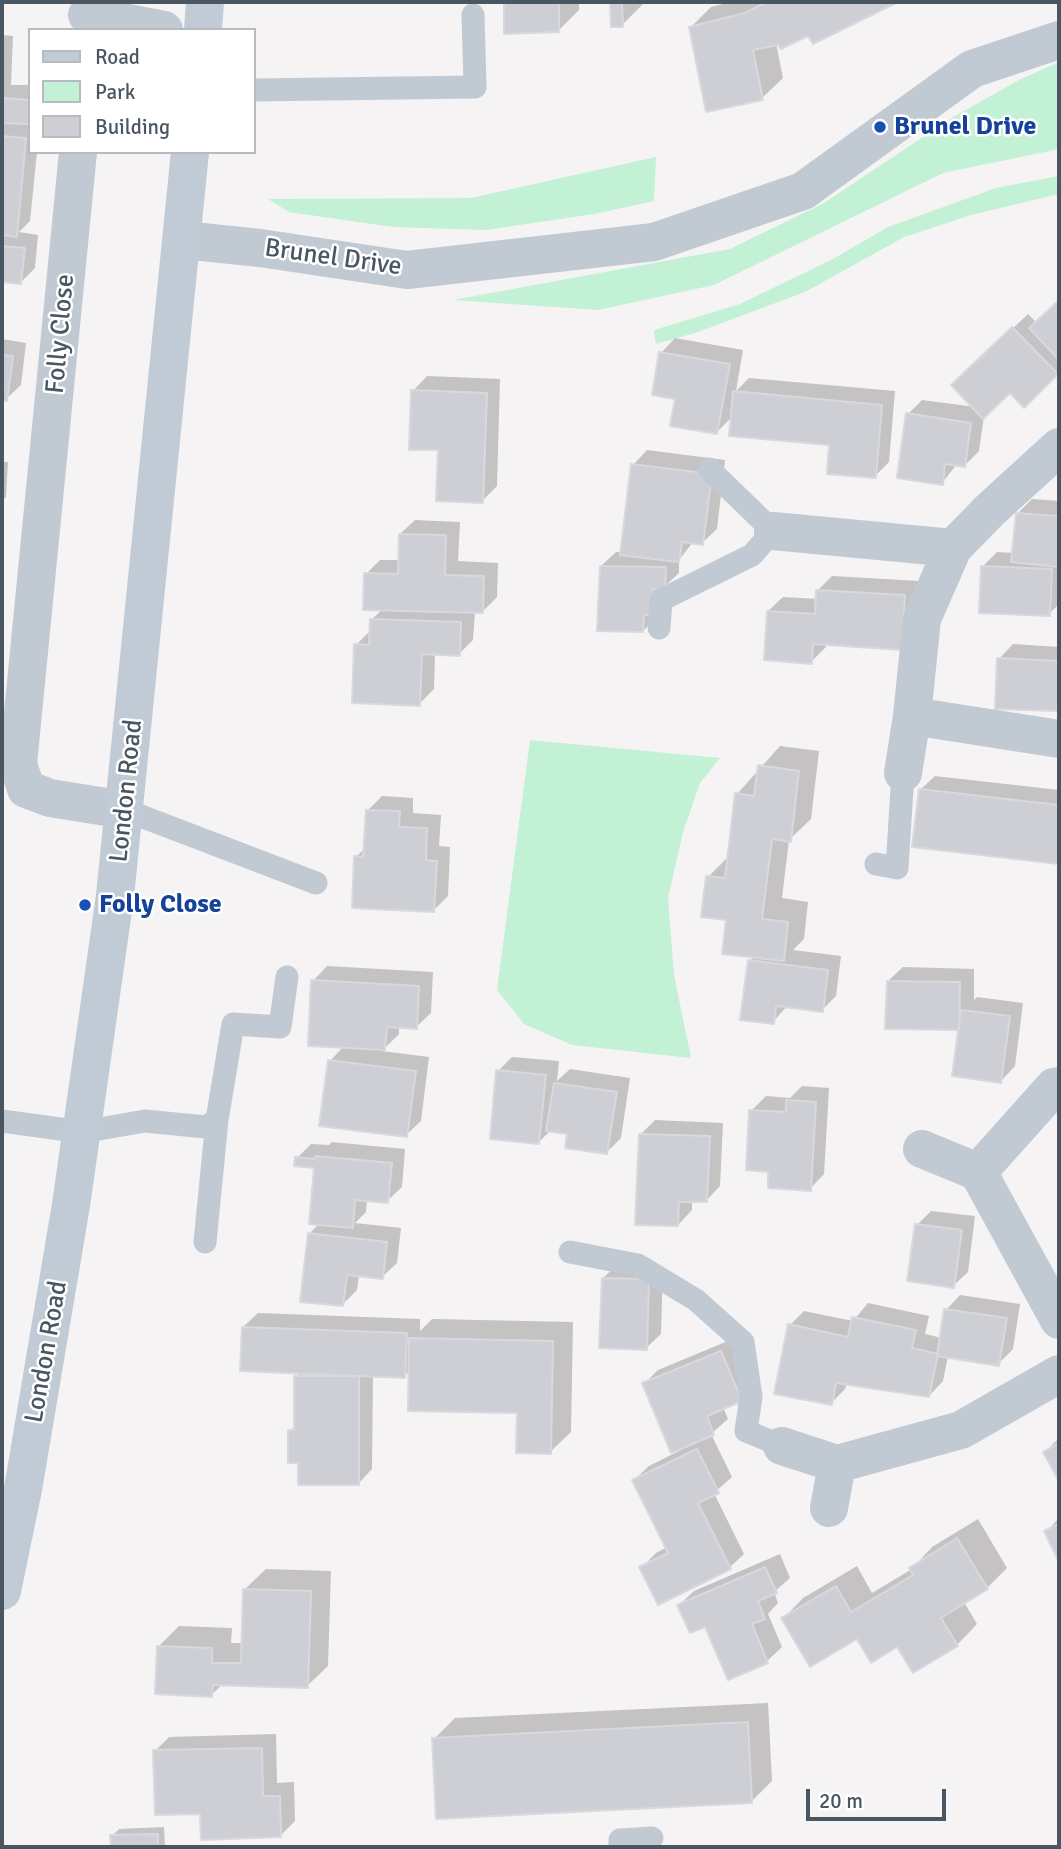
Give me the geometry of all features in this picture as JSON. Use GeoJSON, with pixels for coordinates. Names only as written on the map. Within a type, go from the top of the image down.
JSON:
{"type":"FeatureCollection","features":[{"type":"Feature","properties":{"kind":"main road"},"geometry":{"type":"LineString","coordinates":[[203,28],[205,2]]}},
{"type":"Feature","properties":{"kind":"main road","name":"London Road"},"geometry":{"type":"LineString","coordinates":[[2,1591],[23,1489],[82,1132],[125,810],[190,154]]}},
{"type":"Feature","properties":{"kind":"street"},"geometry":{"type":"LineString","coordinates":[[87,16],[153,28]]}},
{"type":"Feature","properties":{"kind":"street","name":"Brunel Drive"},"geometry":{"type":"LineString","coordinates":[[183,240],[260,248],[407,270],[654,242],[803,191],[972,69],[1059,40]]}},
{"type":"Feature","properties":{"kind":"street","name":"Folly Close"},"geometry":{"type":"LineString","coordinates":[[78,154],[18,764],[26,789],[50,798],[125,810]]}},
{"type":"Feature","properties":{"kind":"street"},"geometry":{"type":"LineString","coordinates":[[903,773],[922,619],[953,548],[1059,447]]}},
{"type":"Feature","properties":{"kind":"street"},"geometry":{"type":"LineString","coordinates":[[773,531],[953,548]]}},
{"type":"Feature","properties":{"kind":"street"},"geometry":{"type":"LineString","coordinates":[[912,716],[1059,739]]}},
{"type":"Feature","properties":{"kind":"street"},"geometry":{"type":"LineString","coordinates":[[978,1172],[1054,1087],[1059,1086]]}},
{"type":"Feature","properties":{"kind":"street"},"geometry":{"type":"LineString","coordinates":[[922,1149],[978,1172],[1059,1320]]}},
{"type":"Feature","properties":{"kind":"street"},"geometry":{"type":"LineString","coordinates":[[782,1446],[837,1464],[961,1430],[1059,1374]]}},
{"type":"Feature","properties":{"kind":"street"},"geometry":{"type":"LineString","coordinates":[[829,1508],[837,1464]]}},
{"type":"Feature","properties":{"kind":"lane"},"geometry":{"type":"LineString","coordinates":[[256,90],[475,88],[472,15]]}},
{"type":"Feature","properties":{"kind":"lane"},"geometry":{"type":"LineString","coordinates":[[659,628],[661,600],[752,555],[773,531],[709,469]]}},
{"type":"Feature","properties":{"kind":"lane"},"geometry":{"type":"LineString","coordinates":[[876,864],[897,868],[903,773]]}},
{"type":"Feature","properties":{"kind":"lane"},"geometry":{"type":"LineString","coordinates":[[125,810],[316,883]]}},
{"type":"Feature","properties":{"kind":"lane"},"geometry":{"type":"LineString","coordinates":[[205,1242],[217,1120],[233,1024],[280,1027],[287,977]]}},
{"type":"Feature","properties":{"kind":"lane"},"geometry":{"type":"LineString","coordinates":[[2,1121],[82,1132],[145,1121],[206,1127],[217,1120]]}},
{"type":"Feature","properties":{"kind":"lane"},"geometry":{"type":"LineString","coordinates":[[570,1252],[638,1265],[696,1300],[743,1342],[751,1397],[746,1431],[782,1446]]}},
{"type":"Feature","properties":{"kind":"lane"},"geometry":{"type":"LineString","coordinates":[[620,1847],[620,1840],[652,1838]]}},
{"type":"Feature","properties":{"kind":"green space"},"geometry":{"type":"Polygon","coordinates":[[[1059,62],[1059,149],[943,173],[714,285],[598,310],[453,300],[730,249],[824,203],[953,117],[1019,80],[1059,62]]]}},
{"type":"Feature","properties":{"kind":"green space"},"geometry":{"type":"Polygon","coordinates":[[[656,157],[654,201],[594,214],[486,230],[393,227],[289,212],[268,199],[471,198],[656,157]]]}},
{"type":"Feature","properties":{"kind":"green space"},"geometry":{"type":"Polygon","coordinates":[[[1059,176],[1059,194],[971,215],[904,237],[805,292],[698,332],[656,344],[654,330],[740,304],[833,259],[888,227],[996,188],[1059,176]]]}},
{"type":"Feature","properties":{"kind":"green space"},"geometry":{"type":"Polygon","coordinates":[[[530,740],[720,758],[700,783],[683,832],[668,898],[674,975],[691,1058],[572,1045],[524,1024],[497,990],[530,740]]]}},
{"type":"Feature","properties":{"kind":"building"},"geometry":{"type":"Polygon","coordinates":[[[504,2],[559,2],[559,32],[504,34],[504,2]]]}},
{"type":"Feature","properties":{"kind":"building"},"geometry":{"type":"Polygon","coordinates":[[[610,2],[622,2],[623,27],[611,27],[610,2]]]}},
{"type":"Feature","properties":{"kind":"building"},"geometry":{"type":"Polygon","coordinates":[[[767,2],[898,2],[813,44],[808,36],[781,49],[778,45],[753,50],[763,100],[706,112],[689,27],[745,13],[767,2]]]}},
{"type":"Feature","properties":{"kind":"building"},"geometry":{"type":"Polygon","coordinates":[[[2,98],[28,100],[28,124],[2,123],[2,98]]]}},
{"type":"Feature","properties":{"kind":"building"},"geometry":{"type":"Polygon","coordinates":[[[2,136],[26,138],[17,237],[2,235],[2,136]]]}},
{"type":"Feature","properties":{"kind":"building"},"geometry":{"type":"Polygon","coordinates":[[[2,246],[25,248],[21,284],[2,282],[2,246]]]}},
{"type":"Feature","properties":{"kind":"building"},"geometry":{"type":"Polygon","coordinates":[[[1059,300],[1059,360],[1029,328],[1059,300]]]}},
{"type":"Feature","properties":{"kind":"building"},"geometry":{"type":"Polygon","coordinates":[[[1012,327],[1058,374],[1024,408],[1010,393],[983,419],[951,385],[1012,327]]]}},
{"type":"Feature","properties":{"kind":"building"},"geometry":{"type":"Polygon","coordinates":[[[659,352],[730,364],[717,434],[670,426],[675,399],[652,395],[659,352]]]}},
{"type":"Feature","properties":{"kind":"building"},"geometry":{"type":"Polygon","coordinates":[[[2,355],[13,356],[7,401],[2,400],[2,355]]]}},
{"type":"Feature","properties":{"kind":"building"},"geometry":{"type":"Polygon","coordinates":[[[411,390],[487,393],[483,503],[436,501],[438,450],[409,450],[411,390]]]}},
{"type":"Feature","properties":{"kind":"building"},"geometry":{"type":"Polygon","coordinates":[[[733,391],[882,405],[876,478],[827,474],[829,445],[729,436],[733,391]]]}},
{"type":"Feature","properties":{"kind":"building"},"geometry":{"type":"Polygon","coordinates":[[[906,413],[971,423],[965,467],[945,464],[943,485],[897,478],[906,413]]]}},
{"type":"Feature","properties":{"kind":"building"},"geometry":{"type":"Polygon","coordinates":[[[631,464],[712,474],[703,545],[682,542],[679,562],[620,555],[631,464]]]}},
{"type":"Feature","properties":{"kind":"building"},"geometry":{"type":"Polygon","coordinates":[[[1016,513],[1059,516],[1059,567],[1011,562],[1016,513]]]}},
{"type":"Feature","properties":{"kind":"building"},"geometry":{"type":"Polygon","coordinates":[[[399,534],[446,535],[445,575],[484,576],[483,613],[363,610],[364,573],[398,574],[399,534]]]}},
{"type":"Feature","properties":{"kind":"building"},"geometry":{"type":"Polygon","coordinates":[[[600,566],[666,567],[665,589],[652,589],[651,615],[644,615],[643,632],[597,631],[600,566]]]}},
{"type":"Feature","properties":{"kind":"building"},"geometry":{"type":"Polygon","coordinates":[[[981,566],[1052,569],[1050,616],[979,613],[981,566]]]}},
{"type":"Feature","properties":{"kind":"building"},"geometry":{"type":"Polygon","coordinates":[[[816,590],[905,595],[902,650],[813,644],[812,664],[764,660],[767,611],[815,614],[816,590]]]}},
{"type":"Feature","properties":{"kind":"building"},"geometry":{"type":"Polygon","coordinates":[[[370,619],[461,622],[460,656],[422,654],[420,706],[352,703],[354,644],[369,645],[370,619]]]}},
{"type":"Feature","properties":{"kind":"building"},"geometry":{"type":"Polygon","coordinates":[[[997,658],[1059,661],[1059,711],[995,709],[997,658]]]}},
{"type":"Feature","properties":{"kind":"building"},"geometry":{"type":"Polygon","coordinates":[[[758,765],[799,771],[791,842],[772,839],[762,919],[788,922],[784,961],[722,954],[726,920],[701,917],[706,876],[725,878],[735,793],[754,796],[758,765]]]}},
{"type":"Feature","properties":{"kind":"building"},"geometry":{"type":"Polygon","coordinates":[[[919,789],[1059,805],[1059,864],[912,847],[919,789]]]}},
{"type":"Feature","properties":{"kind":"building"},"geometry":{"type":"Polygon","coordinates":[[[366,810],[400,811],[399,827],[427,828],[426,860],[437,861],[434,912],[352,908],[354,856],[363,857],[366,810]]]}},
{"type":"Feature","properties":{"kind":"building"},"geometry":{"type":"Polygon","coordinates":[[[748,960],[828,970],[823,1012],[776,1006],[774,1024],[740,1020],[748,960]]]}},
{"type":"Feature","properties":{"kind":"building"},"geometry":{"type":"Polygon","coordinates":[[[311,980],[419,986],[417,1029],[387,1027],[385,1050],[308,1046],[311,980]]]}},
{"type":"Feature","properties":{"kind":"building"},"geometry":{"type":"Polygon","coordinates":[[[887,981],[960,982],[959,1030],[885,1029],[887,981]]]}},
{"type":"Feature","properties":{"kind":"building"},"geometry":{"type":"Polygon","coordinates":[[[961,1010],[1010,1016],[1001,1083],[952,1076],[961,1010]]]}},
{"type":"Feature","properties":{"kind":"building"},"geometry":{"type":"Polygon","coordinates":[[[328,1060],[416,1071],[407,1137],[319,1126],[328,1060]]]}},
{"type":"Feature","properties":{"kind":"building"},"geometry":{"type":"Polygon","coordinates":[[[496,1070],[546,1075],[539,1144],[490,1139],[496,1070]]]}},
{"type":"Feature","properties":{"kind":"building"},"geometry":{"type":"Polygon","coordinates":[[[554,1083],[617,1092],[607,1154],[565,1148],[567,1134],[546,1131],[554,1083]]]}},
{"type":"Feature","properties":{"kind":"building"},"geometry":{"type":"Polygon","coordinates":[[[786,1100],[816,1102],[811,1191],[768,1188],[768,1172],[746,1170],[749,1110],[786,1112],[786,1100]]]}},
{"type":"Feature","properties":{"kind":"building"},"geometry":{"type":"Polygon","coordinates":[[[639,1134],[710,1136],[707,1202],[679,1202],[678,1226],[635,1225],[639,1134]]]}},
{"type":"Feature","properties":{"kind":"building"},"geometry":{"type":"Polygon","coordinates":[[[316,1156],[392,1163],[388,1203],[355,1200],[353,1228],[309,1224],[314,1168],[294,1166],[295,1157],[315,1159],[316,1156]]]}},
{"type":"Feature","properties":{"kind":"building"},"geometry":{"type":"Polygon","coordinates":[[[915,1224],[962,1230],[954,1288],[907,1281],[915,1224]]]}},
{"type":"Feature","properties":{"kind":"building"},"geometry":{"type":"Polygon","coordinates":[[[308,1233],[387,1242],[383,1279],[347,1275],[343,1306],[300,1302],[308,1233]]]}},
{"type":"Feature","properties":{"kind":"building"},"geometry":{"type":"Polygon","coordinates":[[[602,1278],[649,1279],[647,1350],[599,1348],[602,1278]]]}},
{"type":"Feature","properties":{"kind":"building"},"geometry":{"type":"Polygon","coordinates":[[[944,1309],[1007,1318],[999,1366],[937,1356],[944,1309]]]}},
{"type":"Feature","properties":{"kind":"building"},"geometry":{"type":"Polygon","coordinates":[[[852,1317],[916,1330],[912,1348],[938,1354],[929,1397],[836,1383],[832,1405],[774,1394],[788,1324],[848,1337],[852,1317]]]}},
{"type":"Feature","properties":{"kind":"building"},"geometry":{"type":"Polygon","coordinates":[[[242,1327],[407,1333],[405,1378],[240,1371],[242,1327]]]}},
{"type":"Feature","properties":{"kind":"building"},"geometry":{"type":"Polygon","coordinates":[[[409,1338],[553,1341],[551,1454],[516,1453],[517,1413],[408,1411],[409,1338]]]}},
{"type":"Feature","properties":{"kind":"building"},"geometry":{"type":"Polygon","coordinates":[[[721,1351],[742,1401],[707,1416],[714,1435],[671,1453],[642,1383],[721,1351]]]}},
{"type":"Feature","properties":{"kind":"building"},"geometry":{"type":"Polygon","coordinates":[[[294,1376],[359,1376],[359,1485],[298,1485],[298,1463],[288,1463],[288,1430],[294,1430],[294,1376]]]}},
{"type":"Feature","properties":{"kind":"building"},"geometry":{"type":"Polygon","coordinates":[[[1059,1443],[1059,1481],[1043,1452],[1059,1443]]]}},
{"type":"Feature","properties":{"kind":"building"},"geometry":{"type":"Polygon","coordinates":[[[697,1449],[719,1493],[698,1503],[731,1569],[658,1605],[639,1567],[668,1553],[632,1480],[697,1449]]]}},
{"type":"Feature","properties":{"kind":"building"},"geometry":{"type":"Polygon","coordinates":[[[1059,1524],[1059,1562],[1044,1531],[1059,1524]]]}},
{"type":"Feature","properties":{"kind":"building"},"geometry":{"type":"Polygon","coordinates":[[[957,1538],[988,1589],[941,1618],[958,1646],[913,1673],[897,1647],[871,1663],[857,1639],[810,1667],[781,1618],[836,1586],[851,1612],[913,1575],[909,1568],[957,1538]]]}},
{"type":"Feature","properties":{"kind":"building"},"geometry":{"type":"Polygon","coordinates":[[[765,1567],[777,1593],[758,1601],[765,1619],[752,1624],[768,1663],[728,1680],[705,1627],[690,1633],[677,1605],[765,1567]]]}},
{"type":"Feature","properties":{"kind":"building"},"geometry":{"type":"Polygon","coordinates":[[[243,1589],[311,1591],[308,1688],[213,1685],[212,1697],[155,1694],[157,1646],[212,1648],[212,1663],[241,1663],[243,1589]]]}},
{"type":"Feature","properties":{"kind":"building"},"geometry":{"type":"Polygon","coordinates":[[[748,1722],[752,1803],[436,1819],[432,1738],[748,1722]]]}},
{"type":"Feature","properties":{"kind":"building"},"geometry":{"type":"Polygon","coordinates":[[[262,1748],[263,1796],[280,1796],[281,1837],[201,1840],[200,1814],[155,1815],[153,1750],[262,1748]]]}},
{"type":"Feature","properties":{"kind":"building"},"geometry":{"type":"Polygon","coordinates":[[[158,1834],[158,1847],[111,1847],[110,1835],[158,1834]]]}},
{"type":"Feature","properties":{"kind":"place","name":"Brunel Drive"},"geometry":{"type":"Point","coordinates":[880,127]}},
{"type":"Feature","properties":{"kind":"place","name":"Folly Close"},"geometry":{"type":"Point","coordinates":[85,905]}}]}
